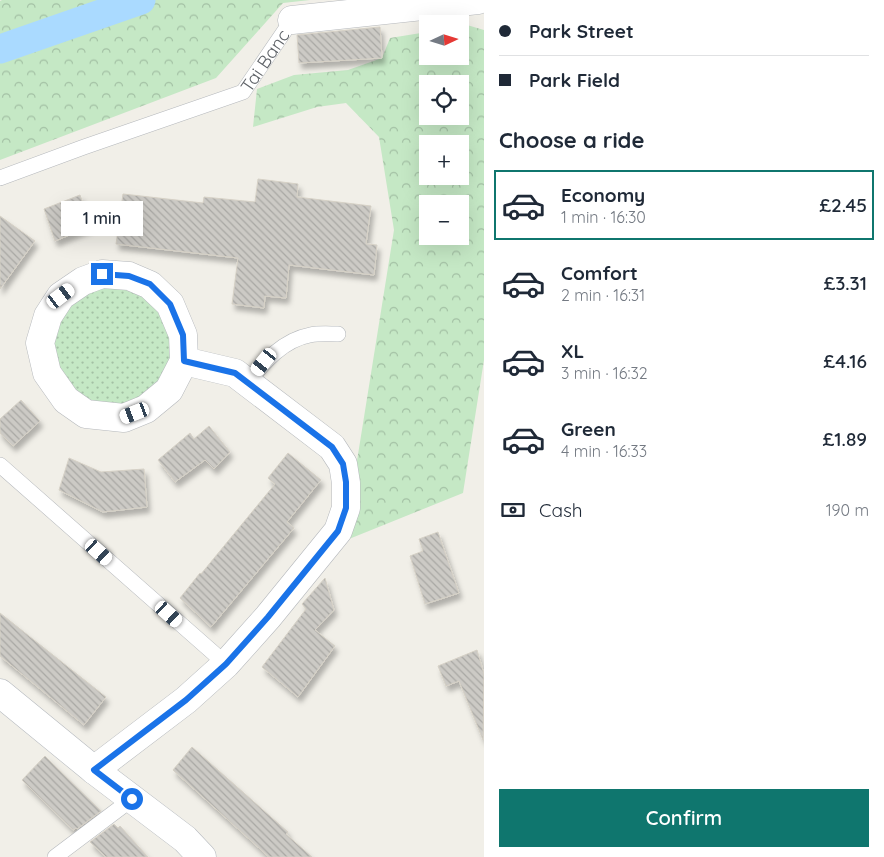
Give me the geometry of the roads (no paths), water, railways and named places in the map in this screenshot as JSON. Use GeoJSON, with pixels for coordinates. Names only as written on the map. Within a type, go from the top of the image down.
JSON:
{"type":"FeatureCollection","features":[{"type":"Feature","properties":{"kind":"street","name":"Tai Banc"},"geometry":{"type":"LineString","coordinates":[[292,20],[478,0]]}},
{"type":"Feature","properties":{"kind":"street"},"geometry":{"type":"LineString","coordinates":[[102,274],[129,276],[150,284],[170,304],[183,335],[184,361],[169,390],[146,409],[124,418],[86,414],[66,400],[47,373],[40,344],[48,316],[61,296],[83,281],[102,274]]}},
{"type":"Feature","properties":{"kind":"street"},"geometry":{"type":"LineString","coordinates":[[94,770],[186,700],[226,664],[268,617],[338,531],[346,508],[346,482],[343,464],[332,447],[235,373],[184,361]]}},
{"type":"Feature","properties":{"kind":"street"},"geometry":{"type":"LineString","coordinates":[[0,693],[94,770],[185,839],[202,857]]}},
{"type":"Feature","properties":{"kind":"lane","name":"Tai Banc"},"geometry":{"type":"LineString","coordinates":[[0,178],[243,92],[292,20]]}},
{"type":"Feature","properties":{"kind":"lane"},"geometry":{"type":"LineString","coordinates":[[248,382],[264,362],[296,339],[311,334],[338,334]]}},
{"type":"Feature","properties":{"kind":"lane"},"geometry":{"type":"LineString","coordinates":[[0,465],[226,664]]}},
{"type":"Feature","properties":{"kind":"lane"},"geometry":{"type":"LineString","coordinates":[[55,857],[132,799]]}},
{"type":"Feature","properties":{"kind":"waterway"},"geometry":{"type":"LineString","coordinates":[[0,49],[141,0]]}}]}
